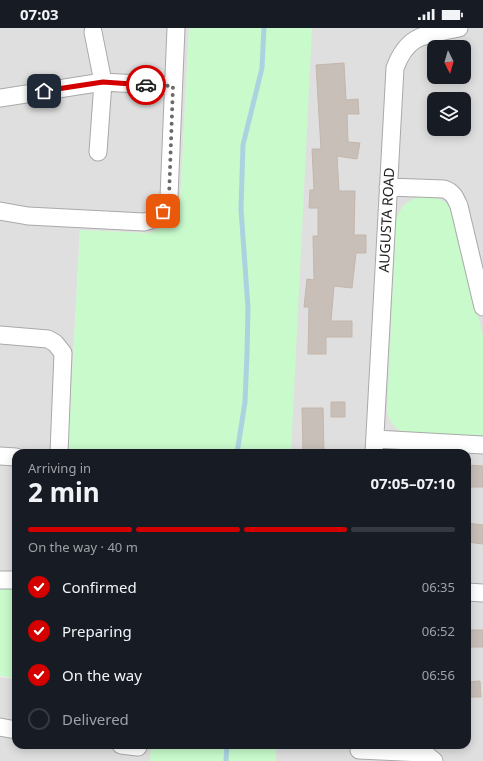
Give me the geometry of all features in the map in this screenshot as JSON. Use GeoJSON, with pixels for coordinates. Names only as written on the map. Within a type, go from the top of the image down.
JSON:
{"type":"FeatureCollection","features":[{"type":"Feature","properties":{"kind":"street"},"geometry":{"type":"LineString","coordinates":[[0,212],[28,216],[144,222],[157,217],[167,205],[169,197],[176,28]]}},
{"type":"Feature","properties":{"kind":"street","name":"AUGUSTA ROAD"},"geometry":{"type":"LineString","coordinates":[[374,446],[393,80],[399,57],[410,42],[417,38],[459,28]]}},
{"type":"Feature","properties":{"kind":"street"},"geometry":{"type":"LineString","coordinates":[[93,32],[103,82],[98,152]]}},
{"type":"Feature","properties":{"kind":"street"},"geometry":{"type":"LineString","coordinates":[[0,98],[103,82],[173,86]]}},
{"type":"Feature","properties":{"kind":"street"},"geometry":{"type":"LineString","coordinates":[[388,187],[444,190],[450,192],[455,197],[459,206],[483,307]]}},
{"type":"Feature","properties":{"kind":"street"},"geometry":{"type":"LineString","coordinates":[[0,335],[48,339],[63,353],[59,449]]}},
{"type":"Feature","properties":{"kind":"street"},"geometry":{"type":"LineString","coordinates":[[374,446],[483,445]]}},
{"type":"Feature","properties":{"kind":"street"},"geometry":{"type":"LineString","coordinates":[[0,456],[12,457]]}},
{"type":"Feature","properties":{"kind":"street"},"geometry":{"type":"LineString","coordinates":[[0,580],[12,580]]}},
{"type":"Feature","properties":{"kind":"street"},"geometry":{"type":"LineString","coordinates":[[471,592],[483,593]]}},
{"type":"Feature","properties":{"kind":"street"},"geometry":{"type":"LineString","coordinates":[[0,727],[12,729]]}},
{"type":"Feature","properties":{"kind":"street"},"geometry":{"type":"LineString","coordinates":[[359,752],[424,753],[434,761]]}},
{"type":"Feature","properties":{"kind":"shaded area"},"geometry":{"type":"Polygon","coordinates":[[[0,28],[189,28],[180,204],[174,217],[159,230],[148,233],[80,230],[68,449],[12,449],[12,588],[0,587],[0,28]]]}},
{"type":"Feature","properties":{"kind":"shaded area"},"geometry":{"type":"Polygon","coordinates":[[[311,28],[483,28],[483,761],[275,761],[276,749],[471,749],[471,449],[290,449],[311,28]]]}},
{"type":"Feature","properties":{"kind":"shaded area"},"geometry":{"type":"Polygon","coordinates":[[[0,677],[12,678],[12,749],[151,749],[150,761],[0,761],[0,677]]]}},
{"type":"Feature","properties":{"kind":"green space"},"geometry":{"type":"Polygon","coordinates":[[[189,28],[312,28],[291,449],[68,449],[80,230],[148,233],[159,229],[167,223],[180,204],[189,28]]]}},
{"type":"Feature","properties":{"kind":"green space"},"geometry":{"type":"Polygon","coordinates":[[[420,197],[430,197],[442,200],[446,202],[452,210],[483,336],[483,437],[406,433],[395,427],[391,422],[387,411],[396,219],[400,210],[405,204],[420,197]]]}},
{"type":"Feature","properties":{"kind":"green space"},"geometry":{"type":"Polygon","coordinates":[[[0,587],[12,588],[12,678],[0,676],[0,587]]]}},
{"type":"Feature","properties":{"kind":"green space"},"geometry":{"type":"Polygon","coordinates":[[[151,749],[276,749],[275,761],[150,761],[151,749]]]}},
{"type":"Feature","properties":{"kind":"building"},"geometry":{"type":"Polygon","coordinates":[[[344,63],[346,100],[358,99],[359,114],[347,114],[348,142],[360,143],[357,159],[337,156],[339,191],[355,191],[354,235],[366,235],[366,253],[356,253],[352,288],[334,286],[331,321],[352,321],[352,337],[326,337],[326,354],[308,354],[309,307],[304,307],[307,279],[314,280],[313,236],[318,236],[318,208],[309,208],[310,190],[314,190],[312,149],[321,149],[316,65],[344,63]]]}},
{"type":"Feature","properties":{"kind":"building"},"geometry":{"type":"Polygon","coordinates":[[[331,402],[345,402],[345,417],[331,417],[331,402]]]}},
{"type":"Feature","properties":{"kind":"building"},"geometry":{"type":"Polygon","coordinates":[[[302,408],[323,408],[324,449],[303,449],[302,408]]]}},
{"type":"Feature","properties":{"kind":"building"},"geometry":{"type":"Polygon","coordinates":[[[471,465],[483,466],[483,487],[471,487],[471,465]]]}},
{"type":"Feature","properties":{"kind":"building"},"geometry":{"type":"Polygon","coordinates":[[[471,524],[483,525],[483,544],[471,542],[471,524]]]}},
{"type":"Feature","properties":{"kind":"building"},"geometry":{"type":"Polygon","coordinates":[[[471,630],[483,630],[483,647],[471,647],[471,630]]]}},
{"type":"Feature","properties":{"kind":"building"},"geometry":{"type":"Polygon","coordinates":[[[480,681],[481,697],[471,697],[471,682],[480,681]]]}},
{"type":"Feature","properties":{"kind":"waterway"},"geometry":{"type":"LineString","coordinates":[[238,449],[245,402],[248,308],[241,209],[243,145],[262,68],[264,28]]}},
{"type":"Feature","properties":{"kind":"waterway"},"geometry":{"type":"LineString","coordinates":[[226,761],[227,749]]}},
{"type":"Feature","properties":{"kind":"way so far"},"geometry":{"type":"LineString","coordinates":[[146,85],[173,86],[169,197],[167,205],[163,211]]}},
{"type":"Feature","properties":{"kind":"route"},"geometry":{"type":"LineString","coordinates":[[44,91],[103,82],[146,85]]}}]}
